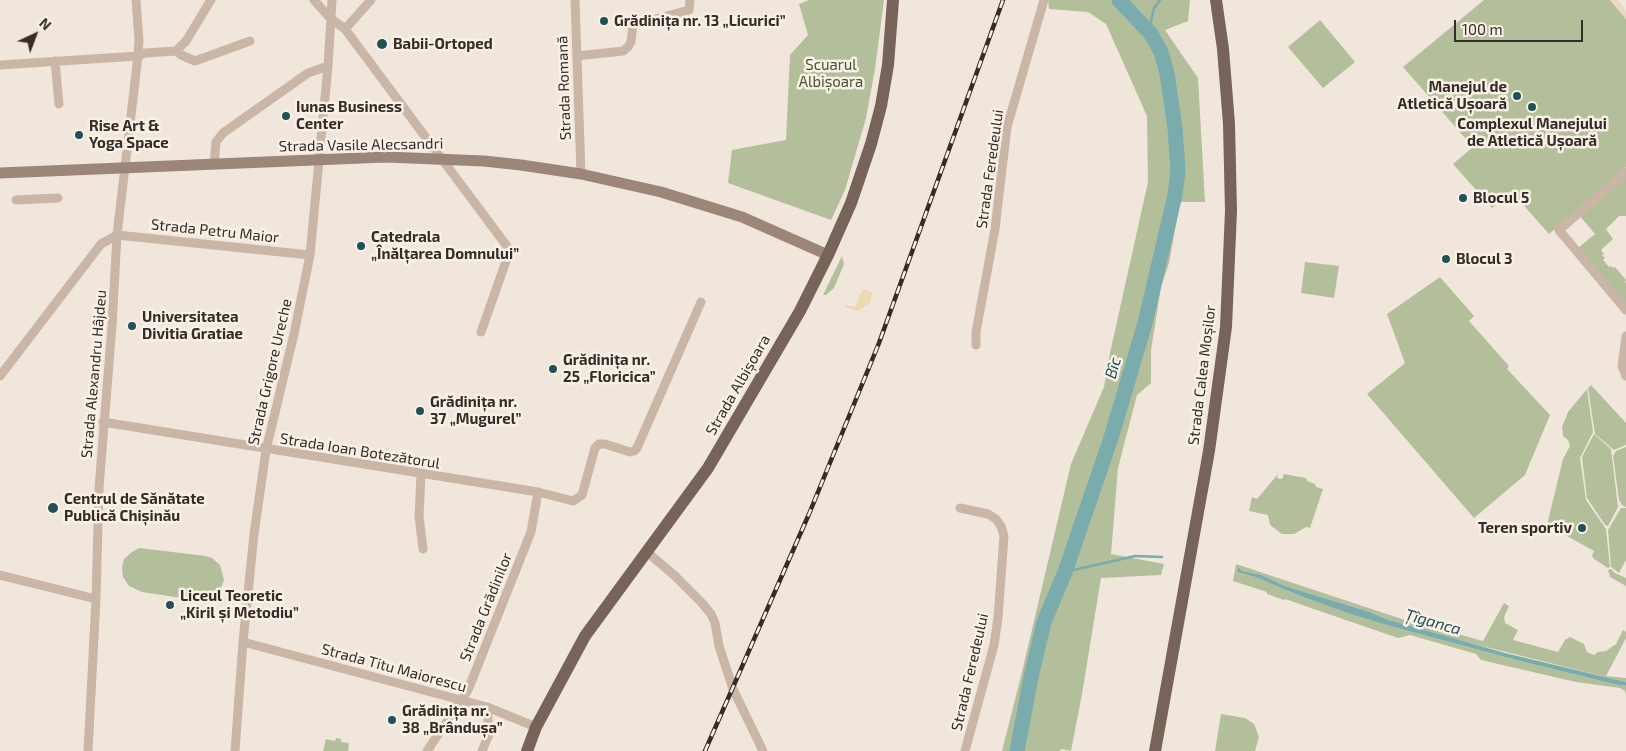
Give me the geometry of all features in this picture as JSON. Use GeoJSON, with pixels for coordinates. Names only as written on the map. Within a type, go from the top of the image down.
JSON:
{"type":"FeatureCollection","features":[{"type":"Feature","properties":{"kind":"main road","name":"Strada Albișoara"},"geometry":{"type":"LineString","coordinates":[[527,751],[536,727],[585,636],[708,468],[800,312],[828,256],[851,203],[871,144],[881,106],[888,65],[893,0]]}},
{"type":"Feature","properties":{"kind":"main road","name":"Strada Calea Moșilor"},"geometry":{"type":"LineString","coordinates":[[1155,751],[1210,452],[1226,327],[1231,211],[1229,124],[1224,49],[1216,0]]}},
{"type":"Feature","properties":{"kind":"main road","name":"Strada Vasile Alecsandri"},"geometry":{"type":"LineString","coordinates":[[0,173],[386,157],[442,158],[521,165],[581,174],[708,205],[742,217],[828,256]]}},
{"type":"Feature","properties":{"kind":"street","name":"Strada Alexandru Hâjdeu"},"geometry":{"type":"LineString","coordinates":[[88,751],[103,422],[112,326],[117,236],[138,56],[139,40],[136,0]]}},
{"type":"Feature","properties":{"kind":"street"},"geometry":{"type":"LineString","coordinates":[[0,65],[138,56],[146,53],[176,51],[186,41],[210,0]]}},
{"type":"Feature","properties":{"kind":"street"},"geometry":{"type":"LineString","coordinates":[[314,0],[330,18],[345,29],[509,249],[481,332]]}},
{"type":"Feature","properties":{"kind":"street","name":"Strada Grigore Ureche"},"geometry":{"type":"LineString","coordinates":[[235,751],[243,642],[254,534],[266,450],[294,334],[310,255],[328,66],[332,0]]}},
{"type":"Feature","properties":{"kind":"street"},"geometry":{"type":"LineString","coordinates":[[345,29],[371,0]]}},
{"type":"Feature","properties":{"kind":"street","name":"Strada Romană"},"geometry":{"type":"LineString","coordinates":[[575,0],[581,174]]}},
{"type":"Feature","properties":{"kind":"street"},"geometry":{"type":"LineString","coordinates":[[577,56],[623,51],[631,42],[633,25],[689,10],[690,0]]}},
{"type":"Feature","properties":{"kind":"street","name":"Strada Feredeului"},"geometry":{"type":"LineString","coordinates":[[976,345],[976,332],[995,229],[1007,127],[1044,0]]}},
{"type":"Feature","properties":{"kind":"street"},"geometry":{"type":"LineString","coordinates":[[176,51],[181,56],[195,61],[250,41]]}},
{"type":"Feature","properties":{"kind":"street"},"geometry":{"type":"LineString","coordinates":[[55,61],[58,104]]}},
{"type":"Feature","properties":{"kind":"street"},"geometry":{"type":"LineString","coordinates":[[214,164],[216,142],[223,133],[308,73],[328,66]]}},
{"type":"Feature","properties":{"kind":"street"},"geometry":{"type":"LineString","coordinates":[[1626,172],[1559,230],[1626,310]]}},
{"type":"Feature","properties":{"kind":"street"},"geometry":{"type":"LineString","coordinates":[[16,200],[58,198]]}},
{"type":"Feature","properties":{"kind":"street"},"geometry":{"type":"LineString","coordinates":[[0,376],[101,244],[117,236]]}},
{"type":"Feature","properties":{"kind":"street","name":"Strada Petru Maior"},"geometry":{"type":"LineString","coordinates":[[117,236],[310,255]]}},
{"type":"Feature","properties":{"kind":"street","name":"Strada Ioan Botezătorul"},"geometry":{"type":"LineString","coordinates":[[103,422],[266,450],[538,492],[573,501],[582,495],[595,448],[599,444],[630,452],[637,448],[701,302]]}},
{"type":"Feature","properties":{"kind":"street"},"geometry":{"type":"LineString","coordinates":[[1626,336],[1622,366],[1626,376]]}},
{"type":"Feature","properties":{"kind":"street"},"geometry":{"type":"LineString","coordinates":[[0,362],[10,363]]}},
{"type":"Feature","properties":{"kind":"street"},"geometry":{"type":"LineString","coordinates":[[421,474],[418,516],[423,549]]}},
{"type":"Feature","properties":{"kind":"street","name":"Strada Grădinilor"},"geometry":{"type":"LineString","coordinates":[[427,751],[468,690],[531,532],[538,492]]}},
{"type":"Feature","properties":{"kind":"street","name":"Strada Feredeului"},"geometry":{"type":"LineString","coordinates":[[960,508],[988,514],[996,519],[1001,526],[1004,536],[998,618],[994,645],[965,751]]}},
{"type":"Feature","properties":{"kind":"street"},"geometry":{"type":"LineString","coordinates":[[647,552],[675,576],[711,614],[733,689],[763,751]]}},
{"type":"Feature","properties":{"kind":"street"},"geometry":{"type":"LineString","coordinates":[[0,575],[96,599]]}},
{"type":"Feature","properties":{"kind":"street","name":"Strada Titu Maiorescu"},"geometry":{"type":"LineString","coordinates":[[243,642],[487,706],[536,727]]}},
{"type":"Feature","properties":{"kind":"street"},"geometry":{"type":"LineString","coordinates":[[482,751],[489,734],[487,706]]}},
{"type":"Feature","properties":{"kind":"green space","name":"Scuarul Albișoara"},"geometry":{"type":"Polygon","coordinates":[[[809,0],[884,0],[875,69],[866,118],[845,190],[831,220],[728,183],[732,150],[786,140],[790,55],[808,35],[799,4],[809,0]]]}},
{"type":"Feature","properties":{"kind":"green space"},"geometry":{"type":"Polygon","coordinates":[[[1048,0],[1190,0],[1188,21],[1165,30],[1198,78],[1205,202],[1180,202],[1169,263],[1161,287],[1151,350],[1151,383],[1137,395],[1118,468],[1111,554],[1164,564],[1161,575],[1101,578],[1071,751],[1061,749],[1060,751],[1002,751],[1071,464],[1104,387],[1148,182],[1147,116],[1106,24],[1088,12],[1049,9],[1048,0]]]}},
{"type":"Feature","properties":{"kind":"green space","name":"Complexul Manejului de Atletică Ușoară"},"geometry":{"type":"Polygon","coordinates":[[[1484,0],[1610,0],[1626,19],[1626,167],[1549,234],[1511,191],[1492,208],[1453,164],[1473,147],[1403,67],[1484,0]]]}},
{"type":"Feature","properties":{"kind":"green space"},"geometry":{"type":"Polygon","coordinates":[[[1320,20],[1355,62],[1323,88],[1288,47],[1320,20]]]}},
{"type":"Feature","properties":{"kind":"green space"},"geometry":{"type":"Polygon","coordinates":[[[1626,176],[1626,216],[1619,216],[1606,229],[1613,239],[1601,250],[1605,258],[1603,260],[1609,267],[1615,267],[1626,280],[1626,304],[1578,248],[1595,234],[1580,216],[1626,176]]]}},
{"type":"Feature","properties":{"kind":"green space"},"geometry":{"type":"Polygon","coordinates":[[[842,256],[844,264],[834,288],[826,295],[823,295],[842,256]]]}},
{"type":"Feature","properties":{"kind":"green space"},"geometry":{"type":"Polygon","coordinates":[[[1305,262],[1339,266],[1334,298],[1301,293],[1305,262]]]}},
{"type":"Feature","properties":{"kind":"green space"},"geometry":{"type":"Polygon","coordinates":[[[1440,277],[1474,316],[1469,321],[1509,366],[1507,369],[1550,415],[1525,475],[1474,518],[1367,394],[1405,363],[1387,314],[1440,277]]]}},
{"type":"Feature","properties":{"kind":"green space"},"geometry":{"type":"Polygon","coordinates":[[[1591,385],[1626,423],[1626,445],[1614,450],[1595,434],[1588,388],[1591,385]]]}},
{"type":"Feature","properties":{"kind":"green space"},"geometry":{"type":"Polygon","coordinates":[[[1587,389],[1593,432],[1580,458],[1586,500],[1606,529],[1610,567],[1608,568],[1594,559],[1592,556],[1594,551],[1547,525],[1563,459],[1570,446],[1568,440],[1563,436],[1562,427],[1568,412],[1587,389]]]}},
{"type":"Feature","properties":{"kind":"green space"},"geometry":{"type":"Polygon","coordinates":[[[1594,434],[1611,449],[1618,507],[1608,526],[1605,525],[1587,498],[1582,457],[1594,434]]]}},
{"type":"Feature","properties":{"kind":"green space"},"geometry":{"type":"Polygon","coordinates":[[[1626,447],[1626,507],[1619,500],[1613,456],[1616,451],[1626,447]]]}},
{"type":"Feature","properties":{"kind":"green space"},"geometry":{"type":"Polygon","coordinates":[[[1278,474],[1277,478],[1282,479],[1284,474],[1306,478],[1307,481],[1315,484],[1316,487],[1323,489],[1310,528],[1306,527],[1294,534],[1282,534],[1270,525],[1268,515],[1249,511],[1252,497],[1257,499],[1278,474]]]}},
{"type":"Feature","properties":{"kind":"green space"},"geometry":{"type":"Polygon","coordinates":[[[1621,508],[1626,508],[1626,560],[1619,573],[1611,567],[1608,530],[1621,508]]]}},
{"type":"Feature","properties":{"kind":"green space"},"geometry":{"type":"Polygon","coordinates":[[[139,548],[212,558],[220,565],[224,580],[220,590],[212,598],[201,601],[142,592],[129,586],[123,577],[122,567],[124,559],[139,548]]]}},
{"type":"Feature","properties":{"kind":"green space"},"geometry":{"type":"Polygon","coordinates":[[[1236,564],[1453,636],[1458,634],[1483,641],[1504,603],[1509,606],[1504,617],[1505,623],[1518,630],[1513,640],[1558,652],[1565,640],[1570,637],[1584,644],[1587,652],[1594,655],[1598,652],[1606,651],[1616,644],[1623,630],[1626,632],[1626,638],[1606,676],[1626,678],[1626,682],[1458,640],[1285,586],[1262,575],[1242,571],[1238,568],[1237,572],[1255,577],[1298,595],[1397,628],[1520,661],[1618,685],[1626,685],[1626,695],[1625,691],[1620,688],[1576,682],[1481,660],[1476,654],[1410,635],[1398,638],[1284,600],[1267,594],[1267,592],[1233,581],[1236,564]]]}},
{"type":"Feature","properties":{"kind":"green space"},"geometry":{"type":"Polygon","coordinates":[[[1611,569],[1626,578],[1626,586],[1610,577],[1608,570],[1611,569]]]}},
{"type":"Feature","properties":{"kind":"green space"},"geometry":{"type":"Polygon","coordinates":[[[1221,714],[1245,718],[1254,724],[1259,737],[1255,751],[1215,751],[1221,714]]]}},
{"type":"Feature","properties":{"kind":"green space"},"geometry":{"type":"Polygon","coordinates":[[[336,738],[341,739],[341,742],[349,743],[348,751],[323,751],[326,739],[335,741],[336,738]]]}},
{"type":"Feature","properties":{"kind":"sand"},"geometry":{"type":"Polygon","coordinates":[[[864,289],[873,293],[869,304],[858,311],[845,307],[845,305],[855,307],[864,289]]]}},
{"type":"Feature","properties":{"kind":"shaded area"},"geometry":{"type":"Polygon","coordinates":[[[1610,0],[1618,0],[1626,11],[1626,19],[1610,0]]]}},
{"type":"Feature","properties":{"kind":"water"},"geometry":{"type":"Polygon","coordinates":[[[1238,567],[1242,571],[1262,575],[1285,586],[1370,612],[1386,619],[1505,653],[1626,682],[1626,685],[1618,685],[1520,661],[1397,628],[1348,613],[1255,577],[1237,572],[1238,567]]]}},
{"type":"Feature","properties":{"kind":"waterway","name":"Bîc"},"geometry":{"type":"LineString","coordinates":[[1017,751],[1044,622],[1065,572],[1111,438],[1145,323],[1175,195],[1178,171],[1175,128],[1167,73],[1161,52],[1151,34],[1119,0]]}},
{"type":"Feature","properties":{"kind":"waterway"},"geometry":{"type":"LineString","coordinates":[[1151,34],[1154,8],[1160,0]]}},
{"type":"Feature","properties":{"kind":"waterway","name":"Țîganca"},"geometry":{"type":"LineString","coordinates":[[1065,572],[1135,556],[1162,557]]}},
{"type":"Feature","properties":{"kind":"railway"},"geometry":{"type":"LineString","coordinates":[[705,751],[809,514],[879,343],[1003,0]]}},
{"type":"Feature","properties":{"kind":"place","name":"Grădinița nr. 13 „Licurici”"},"geometry":{"type":"Point","coordinates":[604,21]}},
{"type":"Feature","properties":{"kind":"place","name":"Babii-Ortoped"},"geometry":{"type":"Point","coordinates":[382,44]}},
{"type":"Feature","properties":{"kind":"place","name":"Manejul de Atletică Ușoară"},"geometry":{"type":"Point","coordinates":[1517,96]}},
{"type":"Feature","properties":{"kind":"place","name":"Complexul Manejului de Atletică Ușoară"},"geometry":{"type":"Point","coordinates":[1532,107]}},
{"type":"Feature","properties":{"kind":"place","name":"Iunas Business Center"},"geometry":{"type":"Point","coordinates":[286,116]}},
{"type":"Feature","properties":{"kind":"place","name":"Rise Art & Yoga Space"},"geometry":{"type":"Point","coordinates":[79,135]}},
{"type":"Feature","properties":{"kind":"place","name":"Blocul 5"},"geometry":{"type":"Point","coordinates":[1463,198]}},
{"type":"Feature","properties":{"kind":"place","name":"Catedrala „Înălțarea Domnului”"},"geometry":{"type":"Point","coordinates":[361,246]}},
{"type":"Feature","properties":{"kind":"place","name":"Blocul 3"},"geometry":{"type":"Point","coordinates":[1446,259]}},
{"type":"Feature","properties":{"kind":"place","name":"Universitatea Divitia Gratiae"},"geometry":{"type":"Point","coordinates":[132,326]}},
{"type":"Feature","properties":{"kind":"place","name":"Grădinița nr. 25 „Floricica”"},"geometry":{"type":"Point","coordinates":[553,369]}},
{"type":"Feature","properties":{"kind":"place","name":"Grădinița nr. 37 „Mugurel”"},"geometry":{"type":"Point","coordinates":[420,411]}},
{"type":"Feature","properties":{"kind":"place","name":"Centrul de Sănătate Publică Chișinău"},"geometry":{"type":"Point","coordinates":[53,508]}},
{"type":"Feature","properties":{"kind":"place","name":"Teren sportiv"},"geometry":{"type":"Point","coordinates":[1582,528]}},
{"type":"Feature","properties":{"kind":"place","name":"Liceul Teoretic „Kiril și Metodiu”"},"geometry":{"type":"Point","coordinates":[170,605]}},
{"type":"Feature","properties":{"kind":"place","name":"Grădinița nr. 38 „Brândușa”"},"geometry":{"type":"Point","coordinates":[392,720]}}]}
